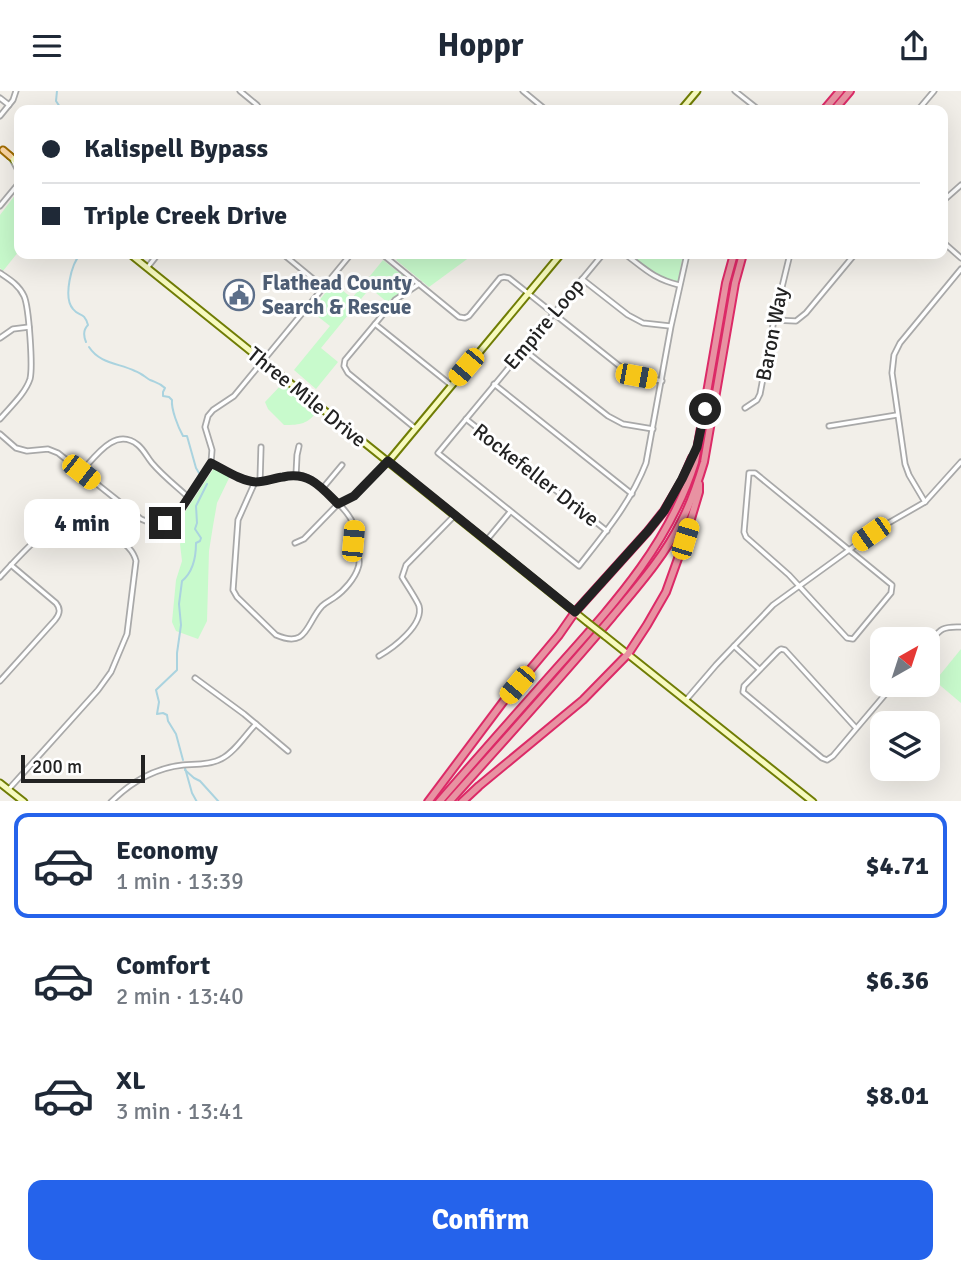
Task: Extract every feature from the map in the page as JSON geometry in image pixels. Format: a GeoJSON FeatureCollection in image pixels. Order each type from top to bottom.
{"type":"FeatureCollection","features":[{"type":"Feature","properties":{"kind":"highway"},"geometry":{"type":"LineString","coordinates":[[828,105],[840,91]]}},
{"type":"Feature","properties":{"kind":"highway"},"geometry":{"type":"LineString","coordinates":[[838,105],[850,91]]}},
{"type":"Feature","properties":{"kind":"highway"},"geometry":{"type":"LineString","coordinates":[[439,801],[579,642],[640,569],[658,543],[691,474],[719,317],[733,259]]}},
{"type":"Feature","properties":{"kind":"highway"},"geometry":{"type":"LineString","coordinates":[[449,801],[584,649],[655,563],[681,522],[704,462],[735,283],[742,259]]}},
{"type":"Feature","properties":{"kind":"highway"},"geometry":{"type":"LineString","coordinates":[[428,801],[575,612],[664,511],[697,447]]}},
{"type":"Feature","properties":{"kind":"highway"},"geometry":{"type":"LineString","coordinates":[[462,801],[583,700],[628,654],[666,592],[699,492],[700,475]]}},
{"type":"Feature","properties":{"kind":"main road"},"geometry":{"type":"LineString","coordinates":[[685,105],[697,91]]}},
{"type":"Feature","properties":{"kind":"main road"},"geometry":{"type":"LineString","coordinates":[[1,148],[14,160]]}},
{"type":"Feature","properties":{"kind":"main road","name":"Three Mile Drive"},"geometry":{"type":"LineString","coordinates":[[136,259],[813,801]]}},
{"type":"Feature","properties":{"kind":"main road"},"geometry":{"type":"LineString","coordinates":[[388,461],[557,259]]}},
{"type":"Feature","properties":{"kind":"main road"},"geometry":{"type":"LineString","coordinates":[[0,783],[24,801]]}},
{"type":"Feature","properties":{"kind":"street"},"geometry":{"type":"LineString","coordinates":[[0,116],[16,91]]}},
{"type":"Feature","properties":{"kind":"street"},"geometry":{"type":"LineString","coordinates":[[240,91],[257,105]]}},
{"type":"Feature","properties":{"kind":"street"},"geometry":{"type":"LineString","coordinates":[[523,91],[540,105]]}},
{"type":"Feature","properties":{"kind":"street"},"geometry":{"type":"LineString","coordinates":[[735,91],[753,105]]}},
{"type":"Feature","properties":{"kind":"street"},"geometry":{"type":"LineString","coordinates":[[922,105],[934,91]]}},
{"type":"Feature","properties":{"kind":"street"},"geometry":{"type":"LineString","coordinates":[[0,98],[9,105]]}},
{"type":"Feature","properties":{"kind":"street"},"geometry":{"type":"LineString","coordinates":[[10,156],[14,163]]}},
{"type":"Feature","properties":{"kind":"street"},"geometry":{"type":"LineString","coordinates":[[0,206],[14,189]]}},
{"type":"Feature","properties":{"kind":"street"},"geometry":{"type":"LineString","coordinates":[[147,268],[154,259]]}},
{"type":"Feature","properties":{"kind":"street"},"geometry":{"type":"LineString","coordinates":[[289,259],[323,287]]}},
{"type":"Feature","properties":{"kind":"street"},"geometry":{"type":"LineString","coordinates":[[0,435],[16,448],[27,451],[48,449],[58,453],[141,519],[165,523],[175,518],[211,463],[212,450],[205,427],[208,417],[213,410],[234,396],[347,259]]}},
{"type":"Feature","properties":{"kind":"street"},"geometry":{"type":"LineString","coordinates":[[388,259],[459,317],[465,318],[500,278],[509,278],[622,368],[636,376],[662,381]]}},
{"type":"Feature","properties":{"kind":"street","name":"Empire Loop"},"geometry":{"type":"LineString","coordinates":[[599,259],[438,453],[579,566],[632,494],[646,463],[686,259]]}},
{"type":"Feature","properties":{"kind":"street"},"geometry":{"type":"LineString","coordinates":[[631,259],[654,277],[680,285]]}},
{"type":"Feature","properties":{"kind":"street","name":"Baron Way"},"geometry":{"type":"LineString","coordinates":[[745,408],[753,404],[760,394],[789,259]]}},
{"type":"Feature","properties":{"kind":"street"},"geometry":{"type":"LineString","coordinates":[[774,320],[796,321],[806,313],[851,259]]}},
{"type":"Feature","properties":{"kind":"street"},"geometry":{"type":"LineString","coordinates":[[925,502],[908,471],[897,415],[892,364],[896,351],[906,336],[961,269]]}},
{"type":"Feature","properties":{"kind":"street"},"geometry":{"type":"LineString","coordinates":[[0,273],[18,286],[24,296],[29,327],[31,375],[26,387],[0,419]]}},
{"type":"Feature","properties":{"kind":"street"},"geometry":{"type":"LineString","coordinates":[[582,279],[628,315],[643,323],[671,326]]}},
{"type":"Feature","properties":{"kind":"street"},"geometry":{"type":"LineString","coordinates":[[415,428],[348,373],[344,366],[345,360],[395,300],[419,284]]}},
{"type":"Feature","properties":{"kind":"street"},"geometry":{"type":"LineString","coordinates":[[375,324],[451,386]]}},
{"type":"Feature","properties":{"kind":"street"},"geometry":{"type":"LineString","coordinates":[[0,338],[13,329],[29,327]]}},
{"type":"Feature","properties":{"kind":"street"},"geometry":{"type":"LineString","coordinates":[[523,348],[608,416],[623,424],[653,429]]}},
{"type":"Feature","properties":{"kind":"street"},"geometry":{"type":"LineString","coordinates":[[495,384],[632,494]]}},
{"type":"Feature","properties":{"kind":"street"},"geometry":{"type":"LineString","coordinates":[[829,426],[897,415]]}},
{"type":"Feature","properties":{"kind":"street","name":"Rockefeller Drive"},"geometry":{"type":"LineString","coordinates":[[466,419],[607,531]]}},
{"type":"Feature","properties":{"kind":"street"},"geometry":{"type":"LineString","coordinates":[[81,472],[104,446],[121,439],[132,441],[141,447],[159,471],[188,497]]}},
{"type":"Feature","properties":{"kind":"street"},"geometry":{"type":"LineString","coordinates":[[296,475],[299,446]]}},
{"type":"Feature","properties":{"kind":"street"},"geometry":{"type":"LineString","coordinates":[[211,463],[257,482],[296,475],[311,479],[351,517],[359,567],[337,596],[319,609],[307,630],[293,639],[276,635],[233,590],[238,520],[257,482],[261,447]]}},
{"type":"Feature","properties":{"kind":"street"},"geometry":{"type":"LineString","coordinates":[[295,543],[304,539],[338,504],[354,496],[388,461]]}},
{"type":"Feature","properties":{"kind":"street"},"geometry":{"type":"LineString","coordinates":[[685,700],[773,605],[888,523],[925,502],[961,462]]}},
{"type":"Feature","properties":{"kind":"street"},"geometry":{"type":"LineString","coordinates":[[322,489],[342,465]]}},
{"type":"Feature","properties":{"kind":"street"},"geometry":{"type":"LineString","coordinates":[[749,473],[755,473],[893,588],[853,639],[847,638],[799,586],[752,544],[744,532],[749,473]]}},
{"type":"Feature","properties":{"kind":"street"},"geometry":{"type":"LineString","coordinates":[[486,541],[510,512]]}},
{"type":"Feature","properties":{"kind":"street"},"geometry":{"type":"LineString","coordinates":[[0,577],[44,531],[81,513],[91,517],[124,543],[136,561],[127,634],[111,672],[98,691],[8,789]]}},
{"type":"Feature","properties":{"kind":"street"},"geometry":{"type":"LineString","coordinates":[[379,656],[398,644],[419,617],[419,605],[402,577],[406,565],[455,515]]}},
{"type":"Feature","properties":{"kind":"street"},"geometry":{"type":"LineString","coordinates":[[0,681],[59,613],[56,603],[12,565]]}},
{"type":"Feature","properties":{"kind":"street"},"geometry":{"type":"LineString","coordinates":[[940,629],[946,626],[961,627]]}},
{"type":"Feature","properties":{"kind":"street"},"geometry":{"type":"LineString","coordinates":[[734,646],[759,669]]}},
{"type":"Feature","properties":{"kind":"street"},"geometry":{"type":"LineString","coordinates":[[856,729],[785,650],[781,649],[744,686],[743,692],[827,760],[833,756],[856,729],[883,697]]}},
{"type":"Feature","properties":{"kind":"street"},"geometry":{"type":"LineString","coordinates":[[195,678],[289,751]]}},
{"type":"Feature","properties":{"kind":"street"},"geometry":{"type":"LineString","coordinates":[[111,801],[155,771],[220,760],[256,724]]}},
{"type":"Feature","properties":{"kind":"green space"},"geometry":{"type":"Polygon","coordinates":[[[14,197],[14,257],[3,271],[0,268],[0,215],[14,197]]]}},
{"type":"Feature","properties":{"kind":"green space"},"geometry":{"type":"Polygon","coordinates":[[[398,259],[467,259],[429,287],[398,259]]]}},
{"type":"Feature","properties":{"kind":"green space"},"geometry":{"type":"Polygon","coordinates":[[[634,259],[682,259],[678,281],[664,279],[634,259]]]}},
{"type":"Feature","properties":{"kind":"green space"},"geometry":{"type":"Polygon","coordinates":[[[383,260],[411,282],[410,285],[387,302],[370,288],[321,348],[338,362],[316,389],[294,370],[330,326],[311,311],[333,283],[352,298],[383,260]]]}},
{"type":"Feature","properties":{"kind":"green space"},"geometry":{"type":"Polygon","coordinates":[[[283,383],[318,411],[310,419],[299,424],[284,425],[268,409],[265,402],[283,383]]]}},
{"type":"Feature","properties":{"kind":"green space"},"geometry":{"type":"Polygon","coordinates":[[[214,468],[230,476],[217,503],[209,551],[207,621],[198,639],[176,631],[172,622],[176,580],[182,561],[180,544],[185,533],[183,515],[214,468]]]}},
{"type":"Feature","properties":{"kind":"green space"},"geometry":{"type":"Polygon","coordinates":[[[961,649],[961,703],[940,685],[940,675],[961,649]]]}},
{"type":"Feature","properties":{"kind":"waterway"},"geometry":{"type":"LineString","coordinates":[[57,91],[56,101],[59,105]]}},
{"type":"Feature","properties":{"kind":"waterway"},"geometry":{"type":"LineString","coordinates":[[77,259],[68,289],[70,304],[88,325],[84,333],[86,342]]}},
{"type":"Feature","properties":{"kind":"waterway"},"geometry":{"type":"LineString","coordinates":[[89,347],[104,360],[137,372],[165,388],[163,396],[172,400],[177,423],[183,436],[187,436],[199,473]]}},
{"type":"Feature","properties":{"kind":"waterway"},"geometry":{"type":"LineString","coordinates":[[183,760],[176,734],[167,715],[157,714],[159,702],[156,690],[177,670],[182,581],[191,569],[196,543],[201,538],[195,529],[196,506],[207,484]]}},
{"type":"Feature","properties":{"kind":"waterway"},"geometry":{"type":"LineString","coordinates":[[185,768],[196,801]]}},
{"type":"Feature","properties":{"kind":"waterway"},"geometry":{"type":"LineString","coordinates":[[185,770],[200,781],[218,801]]}},
{"type":"Feature","properties":{"kind":"place","name":"Flathead County Search & Rescue"},"geometry":{"type":"Point","coordinates":[239,295]}},
{"type":"Feature","properties":{"kind":"route"},"geometry":{"type":"LineString","coordinates":[[165,523],[175,518],[211,463],[255,482],[303,476],[311,479],[338,504],[354,496],[388,461],[575,612],[664,511],[697,447],[705,409]]}}]}
